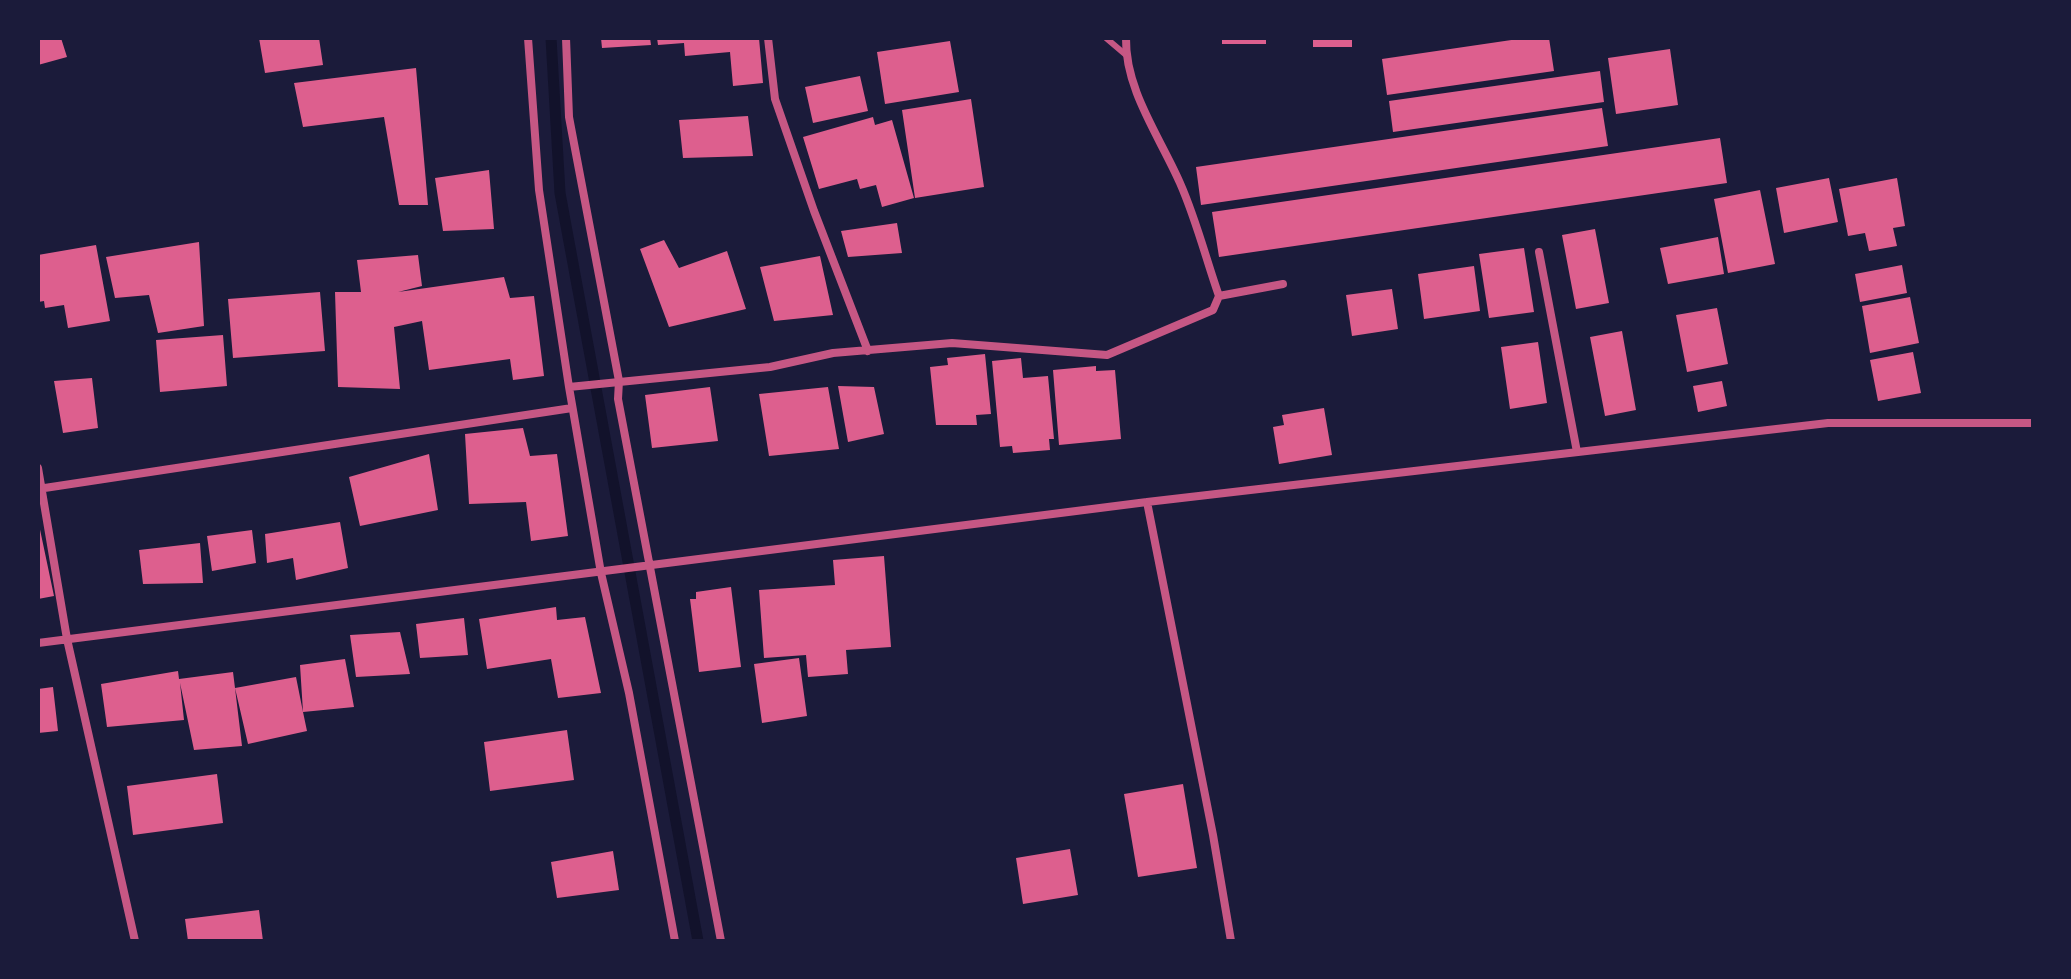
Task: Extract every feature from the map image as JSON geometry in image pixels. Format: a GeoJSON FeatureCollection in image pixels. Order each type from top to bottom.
{"type":"FeatureCollection","features":[{"type":"Feature","properties":{"kind":"street"},"geometry":{"type":"LineString","coordinates":[[528,38],[539,190],[572,408],[601,573],[629,693],[675,941]]}},
{"type":"Feature","properties":{"kind":"street"},"geometry":{"type":"LineString","coordinates":[[566,38],[569,117],[619,381],[618,399],[721,941]]}},
{"type":"Feature","properties":{"kind":"street"},"geometry":{"type":"LineString","coordinates":[[768,38],[775,99],[868,351]]}},
{"type":"Feature","properties":{"kind":"street"},"geometry":{"type":"LineString","coordinates":[[569,387],[770,367],[833,353],[952,343],[1107,355],[1213,310],[1219,296],[1180,184],[1149,124],[1126,55],[1126,38]]}},
{"type":"Feature","properties":{"kind":"street"},"geometry":{"type":"LineString","coordinates":[[1539,252],[1577,452]]}},
{"type":"Feature","properties":{"kind":"street"},"geometry":{"type":"LineString","coordinates":[[1219,296],[1283,284]]}},
{"type":"Feature","properties":{"kind":"street"},"geometry":{"type":"LineString","coordinates":[[40,489],[572,408]]}},
{"type":"Feature","properties":{"kind":"street"},"geometry":{"type":"LineString","coordinates":[[38,643],[1147,502],[1828,423],[2033,423]]}},
{"type":"Feature","properties":{"kind":"street"},"geometry":{"type":"LineString","coordinates":[[38,468],[67,639],[135,941]]}},
{"type":"Feature","properties":{"kind":"street"},"geometry":{"type":"LineString","coordinates":[[1147,502],[1231,941]]}},
{"type":"Feature","properties":{"kind":"lane"},"geometry":{"type":"LineString","coordinates":[[1106,38],[1126,55]]}},
{"type":"Feature","properties":{"kind":"building"},"geometry":{"type":"Polygon","coordinates":[[[38,38],[61,38],[67,57],[38,65],[38,38]]]}},
{"type":"Feature","properties":{"kind":"building"},"geometry":{"type":"Polygon","coordinates":[[[259,38],[319,38],[323,65],[265,73],[259,38]]]}},
{"type":"Feature","properties":{"kind":"building"},"geometry":{"type":"Polygon","coordinates":[[[601,38],[650,38],[651,45],[602,48],[601,38]]]}},
{"type":"Feature","properties":{"kind":"building"},"geometry":{"type":"Polygon","coordinates":[[[657,38],[759,38],[763,83],[733,86],[730,52],[685,56],[684,43],[658,45],[657,38]]]}},
{"type":"Feature","properties":{"kind":"building"},"geometry":{"type":"Polygon","coordinates":[[[1222,38],[1266,38],[1266,44],[1222,44],[1222,38]]]}},
{"type":"Feature","properties":{"kind":"building"},"geometry":{"type":"Polygon","coordinates":[[[1313,38],[1352,38],[1352,47],[1313,47],[1313,38]]]}},
{"type":"Feature","properties":{"kind":"building"},"geometry":{"type":"Polygon","coordinates":[[[1525,38],[1549,38],[1554,71],[1387,95],[1382,59],[1525,38]]]}},
{"type":"Feature","properties":{"kind":"building"},"geometry":{"type":"Polygon","coordinates":[[[950,41],[959,92],[885,104],[877,52],[950,41]]]}},
{"type":"Feature","properties":{"kind":"building"},"geometry":{"type":"Polygon","coordinates":[[[1670,49],[1678,105],[1616,114],[1608,58],[1670,49]]]}},
{"type":"Feature","properties":{"kind":"building"},"geometry":{"type":"Polygon","coordinates":[[[416,68],[428,205],[399,205],[384,117],[303,127],[294,83],[416,68]]]}},
{"type":"Feature","properties":{"kind":"building"},"geometry":{"type":"Polygon","coordinates":[[[1600,71],[1604,102],[1393,132],[1389,101],[1600,71]]]}},
{"type":"Feature","properties":{"kind":"building"},"geometry":{"type":"Polygon","coordinates":[[[860,76],[868,111],[813,123],[805,87],[860,76]]]}},
{"type":"Feature","properties":{"kind":"building"},"geometry":{"type":"Polygon","coordinates":[[[971,99],[984,187],[915,198],[902,110],[971,99]]]}},
{"type":"Feature","properties":{"kind":"building"},"geometry":{"type":"Polygon","coordinates":[[[1602,108],[1608,146],[1201,205],[1196,167],[1602,108]]]}},
{"type":"Feature","properties":{"kind":"building"},"geometry":{"type":"Polygon","coordinates":[[[748,116],[753,156],[683,158],[679,120],[748,116]]]}},
{"type":"Feature","properties":{"kind":"building"},"geometry":{"type":"Polygon","coordinates":[[[873,117],[875,125],[892,120],[914,198],[882,207],[876,185],[860,189],[857,179],[819,189],[803,137],[873,117]]]}},
{"type":"Feature","properties":{"kind":"building"},"geometry":{"type":"Polygon","coordinates":[[[1720,138],[1727,183],[1219,257],[1212,212],[1720,138]]]}},
{"type":"Feature","properties":{"kind":"building"},"geometry":{"type":"Polygon","coordinates":[[[489,170],[494,229],[443,231],[435,178],[489,170]]]}},
{"type":"Feature","properties":{"kind":"building"},"geometry":{"type":"Polygon","coordinates":[[[1829,178],[1838,222],[1784,233],[1776,188],[1829,178]]]}},
{"type":"Feature","properties":{"kind":"building"},"geometry":{"type":"Polygon","coordinates":[[[1897,178],[1905,226],[1893,228],[1897,246],[1869,251],[1865,233],[1848,236],[1839,189],[1897,178]]]}},
{"type":"Feature","properties":{"kind":"building"},"geometry":{"type":"Polygon","coordinates":[[[1760,190],[1775,264],[1728,273],[1714,199],[1760,190]]]}},
{"type":"Feature","properties":{"kind":"building"},"geometry":{"type":"Polygon","coordinates":[[[897,223],[902,253],[848,257],[841,231],[897,223]]]}},
{"type":"Feature","properties":{"kind":"building"},"geometry":{"type":"Polygon","coordinates":[[[1595,229],[1609,303],[1576,309],[1562,235],[1595,229]]]}},
{"type":"Feature","properties":{"kind":"building"},"geometry":{"type":"Polygon","coordinates":[[[1718,237],[1724,274],[1668,284],[1660,248],[1718,237]]]}},
{"type":"Feature","properties":{"kind":"building"},"geometry":{"type":"Polygon","coordinates":[[[664,240],[679,268],[727,251],[746,309],[669,327],[640,249],[664,240]]]}},
{"type":"Feature","properties":{"kind":"building"},"geometry":{"type":"Polygon","coordinates":[[[199,242],[204,326],[158,333],[149,295],[115,298],[106,257],[199,242]]]}},
{"type":"Feature","properties":{"kind":"building"},"geometry":{"type":"Polygon","coordinates":[[[96,245],[110,321],[68,328],[64,305],[45,308],[44,301],[38,302],[38,255],[96,245]]]}},
{"type":"Feature","properties":{"kind":"building"},"geometry":{"type":"Polygon","coordinates":[[[1524,248],[1534,312],[1489,318],[1479,254],[1524,248]]]}},
{"type":"Feature","properties":{"kind":"building"},"geometry":{"type":"Polygon","coordinates":[[[418,255],[422,286],[398,292],[504,277],[510,298],[534,296],[544,376],[513,380],[510,359],[429,370],[422,321],[394,327],[400,389],[338,387],[335,292],[361,292],[357,260],[418,255]]]}},
{"type":"Feature","properties":{"kind":"building"},"geometry":{"type":"Polygon","coordinates":[[[820,256],[833,315],[774,321],[760,267],[820,256]]]}},
{"type":"Feature","properties":{"kind":"building"},"geometry":{"type":"Polygon","coordinates":[[[1902,265],[1907,293],[1860,302],[1855,274],[1902,265]]]}},
{"type":"Feature","properties":{"kind":"building"},"geometry":{"type":"Polygon","coordinates":[[[1474,266],[1480,311],[1424,319],[1418,274],[1474,266]]]}},
{"type":"Feature","properties":{"kind":"building"},"geometry":{"type":"Polygon","coordinates":[[[1392,289],[1398,329],[1352,336],[1346,295],[1392,289]]]}},
{"type":"Feature","properties":{"kind":"building"},"geometry":{"type":"Polygon","coordinates":[[[320,292],[325,351],[233,358],[228,299],[320,292]]]}},
{"type":"Feature","properties":{"kind":"building"},"geometry":{"type":"Polygon","coordinates":[[[1910,297],[1919,343],[1870,353],[1862,306],[1910,297]]]}},
{"type":"Feature","properties":{"kind":"building"},"geometry":{"type":"Polygon","coordinates":[[[1717,308],[1728,364],[1687,372],[1676,315],[1717,308]]]}},
{"type":"Feature","properties":{"kind":"building"},"geometry":{"type":"Polygon","coordinates":[[[1622,331],[1636,410],[1605,416],[1590,337],[1622,331]]]}},
{"type":"Feature","properties":{"kind":"building"},"geometry":{"type":"Polygon","coordinates":[[[223,335],[227,386],[160,392],[156,340],[223,335]]]}},
{"type":"Feature","properties":{"kind":"building"},"geometry":{"type":"Polygon","coordinates":[[[1538,342],[1547,403],[1510,409],[1501,347],[1538,342]]]}},
{"type":"Feature","properties":{"kind":"building"},"geometry":{"type":"Polygon","coordinates":[[[1913,352],[1921,393],[1878,401],[1870,360],[1913,352]]]}},
{"type":"Feature","properties":{"kind":"building"},"geometry":{"type":"Polygon","coordinates":[[[985,354],[991,414],[976,415],[977,425],[936,425],[930,367],[948,365],[947,358],[985,354]]]}},
{"type":"Feature","properties":{"kind":"building"},"geometry":{"type":"Polygon","coordinates":[[[1021,358],[1023,378],[1048,376],[1054,439],[1049,439],[1050,450],[1013,453],[1012,446],[1000,447],[992,361],[1021,358]]]}},
{"type":"Feature","properties":{"kind":"building"},"geometry":{"type":"Polygon","coordinates":[[[1096,366],[1096,371],[1115,370],[1121,439],[1059,445],[1053,370],[1096,366]]]}},
{"type":"Feature","properties":{"kind":"building"},"geometry":{"type":"Polygon","coordinates":[[[92,378],[98,428],[63,433],[54,381],[92,378]]]}},
{"type":"Feature","properties":{"kind":"building"},"geometry":{"type":"Polygon","coordinates":[[[1722,381],[1727,406],[1698,412],[1693,386],[1722,381]]]}},
{"type":"Feature","properties":{"kind":"building"},"geometry":{"type":"Polygon","coordinates":[[[838,386],[874,387],[884,434],[848,442],[838,386]]]}},
{"type":"Feature","properties":{"kind":"building"},"geometry":{"type":"Polygon","coordinates":[[[710,387],[718,441],[652,448],[645,395],[710,387]]]}},
{"type":"Feature","properties":{"kind":"building"},"geometry":{"type":"Polygon","coordinates":[[[828,387],[839,449],[769,456],[759,394],[828,387]]]}},
{"type":"Feature","properties":{"kind":"building"},"geometry":{"type":"Polygon","coordinates":[[[1324,408],[1332,455],[1279,464],[1273,427],[1284,425],[1282,415],[1324,408]]]}},
{"type":"Feature","properties":{"kind":"building"},"geometry":{"type":"Polygon","coordinates":[[[523,428],[530,456],[557,454],[568,536],[531,541],[526,502],[469,504],[465,434],[523,428]]]}},
{"type":"Feature","properties":{"kind":"building"},"geometry":{"type":"Polygon","coordinates":[[[429,454],[438,510],[360,526],[349,477],[429,454]]]}},
{"type":"Feature","properties":{"kind":"building"},"geometry":{"type":"Polygon","coordinates":[[[38,520],[54,596],[38,599],[38,520]]]}},
{"type":"Feature","properties":{"kind":"building"},"geometry":{"type":"Polygon","coordinates":[[[340,522],[348,568],[296,580],[293,558],[267,563],[265,534],[340,522]]]}},
{"type":"Feature","properties":{"kind":"building"},"geometry":{"type":"Polygon","coordinates":[[[252,530],[256,563],[212,571],[207,536],[252,530]]]}},
{"type":"Feature","properties":{"kind":"building"},"geometry":{"type":"Polygon","coordinates":[[[200,543],[203,583],[143,584],[139,550],[200,543]]]}},
{"type":"Feature","properties":{"kind":"building"},"geometry":{"type":"Polygon","coordinates":[[[884,556],[891,647],[846,650],[848,674],[808,677],[806,655],[764,658],[759,590],[835,585],[833,560],[884,556]]]}},
{"type":"Feature","properties":{"kind":"building"},"geometry":{"type":"Polygon","coordinates":[[[731,587],[741,667],[699,672],[690,599],[696,599],[696,592],[731,587]]]}},
{"type":"Feature","properties":{"kind":"building"},"geometry":{"type":"Polygon","coordinates":[[[556,607],[557,620],[585,617],[601,693],[558,698],[551,659],[487,669],[479,619],[556,607]]]}},
{"type":"Feature","properties":{"kind":"building"},"geometry":{"type":"Polygon","coordinates":[[[464,618],[468,655],[420,658],[416,624],[464,618]]]}},
{"type":"Feature","properties":{"kind":"building"},"geometry":{"type":"Polygon","coordinates":[[[400,632],[410,674],[356,677],[350,635],[400,632]]]}},
{"type":"Feature","properties":{"kind":"building"},"geometry":{"type":"Polygon","coordinates":[[[799,658],[807,716],[762,723],[754,664],[799,658]]]}},
{"type":"Feature","properties":{"kind":"building"},"geometry":{"type":"Polygon","coordinates":[[[345,659],[354,707],[303,712],[300,665],[345,659]]]}},
{"type":"Feature","properties":{"kind":"building"},"geometry":{"type":"Polygon","coordinates":[[[178,671],[179,679],[233,672],[242,746],[194,750],[180,683],[184,720],[107,727],[101,684],[178,671]]]}},
{"type":"Feature","properties":{"kind":"building"},"geometry":{"type":"Polygon","coordinates":[[[296,677],[307,731],[248,744],[235,688],[296,677]]]}},
{"type":"Feature","properties":{"kind":"building"},"geometry":{"type":"Polygon","coordinates":[[[53,687],[58,731],[38,733],[38,689],[53,687]]]}},
{"type":"Feature","properties":{"kind":"building"},"geometry":{"type":"Polygon","coordinates":[[[567,730],[574,780],[490,791],[484,742],[567,730]]]}},
{"type":"Feature","properties":{"kind":"building"},"geometry":{"type":"Polygon","coordinates":[[[217,774],[223,823],[133,835],[127,786],[217,774]]]}},
{"type":"Feature","properties":{"kind":"building"},"geometry":{"type":"Polygon","coordinates":[[[1183,784],[1197,868],[1138,877],[1124,794],[1183,784]]]}},
{"type":"Feature","properties":{"kind":"building"},"geometry":{"type":"Polygon","coordinates":[[[1070,849],[1078,895],[1023,904],[1016,858],[1070,849]]]}},
{"type":"Feature","properties":{"kind":"building"},"geometry":{"type":"Polygon","coordinates":[[[613,851],[619,890],[557,898],[551,862],[613,851]]]}},
{"type":"Feature","properties":{"kind":"building"},"geometry":{"type":"Polygon","coordinates":[[[259,910],[263,941],[188,941],[185,919],[259,910]]]}},
{"type":"Feature","properties":{"kind":"waterway"},"geometry":{"type":"LineString","coordinates":[[551,38],[560,193],[698,941]]}}]}
